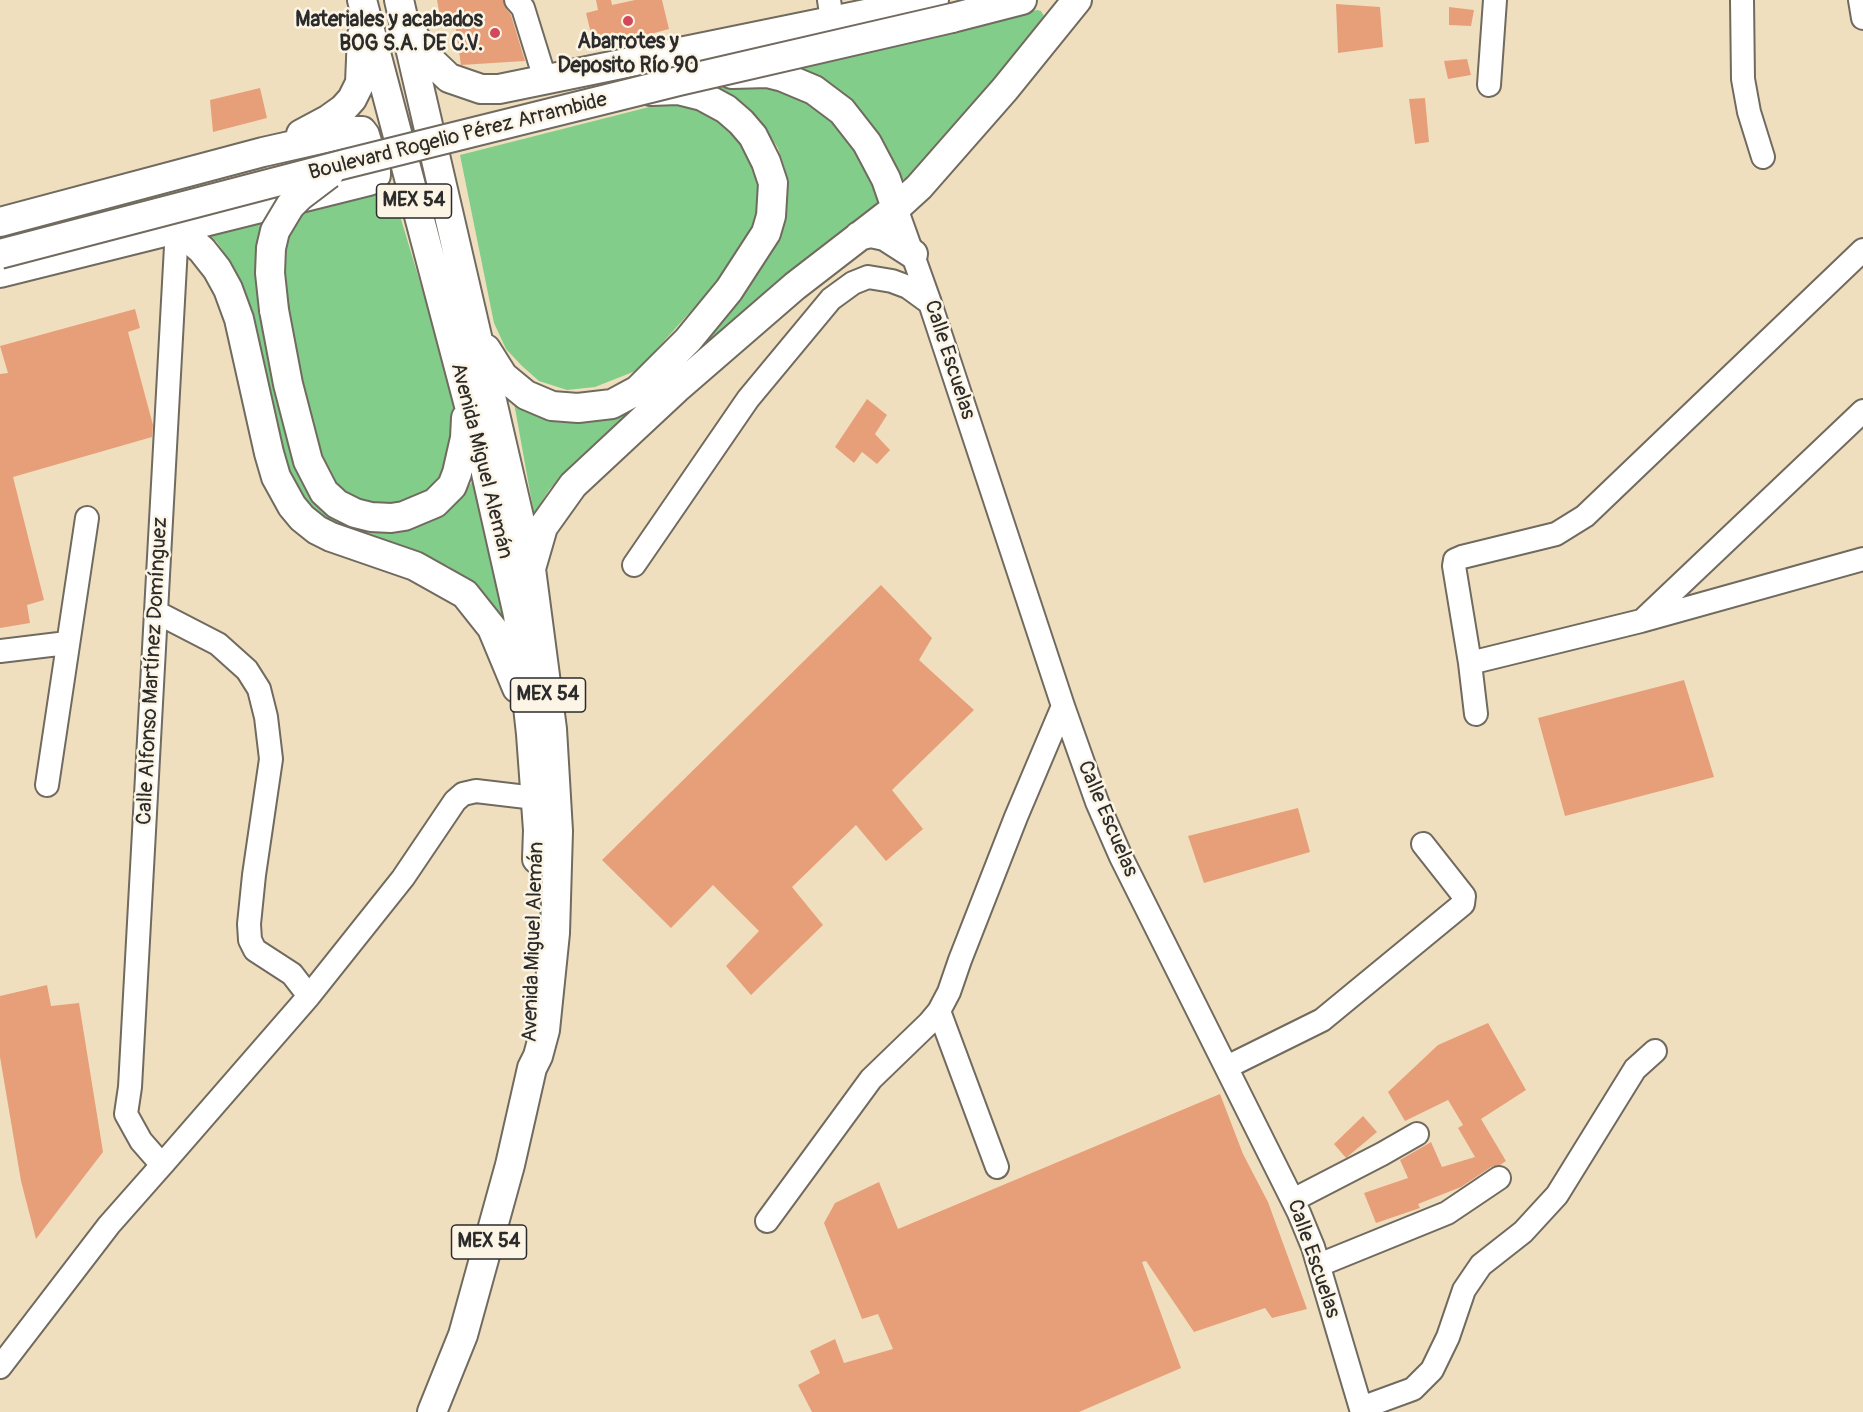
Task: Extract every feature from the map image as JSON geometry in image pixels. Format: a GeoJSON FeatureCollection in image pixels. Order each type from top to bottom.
{"type":"FeatureCollection","features":[{"type":"Feature","properties":{"kind":"main road","name":"Avenida Miguel Alemán"},"geometry":{"type":"LineString","coordinates":[[362,0],[481,451],[518,615],[529,714],[546,932]]}},
{"type":"Feature","properties":{"kind":"main road"},"geometry":{"type":"LineString","coordinates":[[263,152],[329,119],[352,99],[360,83],[362,65],[362,0]]}},
{"type":"Feature","properties":{"kind":"main road","name":"Boulevard Rogelio Pérez Arrambide"},"geometry":{"type":"LineString","coordinates":[[0,240],[472,120],[729,58],[989,0]]}},
{"type":"Feature","properties":{"kind":"main road","name":"Boulevard Rogelio Pérez Arrambide"},"geometry":{"type":"LineString","coordinates":[[0,254],[345,164],[713,73],[945,9],[1022,0]]}},
{"type":"Feature","properties":{"kind":"main road"},"geometry":{"type":"LineString","coordinates":[[531,569],[543,527],[573,485],[684,381],[795,286],[920,187],[1005,90],[1077,0]]}},
{"type":"Feature","properties":{"kind":"main road","name":"Avenida Miguel Alemán"},"geometry":{"type":"LineString","coordinates":[[401,8],[531,569],[552,729],[558,831],[546,932],[529,1028],[532,1068],[510,1165],[463,1335],[432,1412]]}},
{"type":"Feature","properties":{"kind":"main road"},"geometry":{"type":"LineString","coordinates":[[401,8],[427,57],[448,78],[481,89],[545,79],[831,10],[945,9]]}},
{"type":"Feature","properties":{"kind":"main road"},"geometry":{"type":"LineString","coordinates":[[713,73],[766,73],[800,82],[814,90],[842,111],[867,143],[886,179],[896,208]]}},
{"type":"Feature","properties":{"kind":"main road"},"geometry":{"type":"LineString","coordinates":[[474,326],[504,376],[526,395],[552,406],[578,408],[612,404],[638,390],[688,340],[729,290],[766,233],[771,216],[773,183],[766,162],[753,136],[741,122],[726,109],[702,96],[670,89],[631,93]]}},
{"type":"Feature","properties":{"kind":"main road"},"geometry":{"type":"LineString","coordinates":[[0,222],[351,131],[362,131],[365,135],[376,175],[369,181],[0,273]]}},
{"type":"Feature","properties":{"kind":"main road"},"geometry":{"type":"LineString","coordinates":[[345,164],[321,178],[300,196],[282,217],[275,231],[271,248],[270,273],[274,310],[288,384],[308,461],[324,492],[338,504],[355,513],[371,517],[404,516],[435,503],[452,486],[458,474],[465,438],[467,401]]}},
{"type":"Feature","properties":{"kind":"main road"},"geometry":{"type":"LineString","coordinates":[[177,228],[202,250],[217,269],[228,289],[239,319],[276,477],[292,506],[317,530],[415,566],[465,594],[492,628],[529,714]]}},
{"type":"Feature","properties":{"kind":"main road"},"geometry":{"type":"LineString","coordinates":[[858,236],[871,233],[885,236],[913,254]]}},
{"type":"Feature","properties":{"kind":"street"},"geometry":{"type":"LineString","coordinates":[[516,0],[523,8],[545,79]]}},
{"type":"Feature","properties":{"kind":"street"},"geometry":{"type":"LineString","coordinates":[[1490,86],[1495,0]]}},
{"type":"Feature","properties":{"kind":"street"},"geometry":{"type":"LineString","coordinates":[[1743,0],[1743,80],[1749,111],[1763,157]]}},
{"type":"Feature","properties":{"kind":"street"},"geometry":{"type":"LineString","coordinates":[[1860,0],[1863,18]]}},
{"type":"Feature","properties":{"kind":"street","name":"Calle Escuelas"},"geometry":{"type":"LineString","coordinates":[[896,208],[1097,802],[1121,857],[1293,1200],[1319,1265],[1361,1410]]}},
{"type":"Feature","properties":{"kind":"street","name":"Calle Alfonso Martínez Domínguez"},"geometry":{"type":"LineString","coordinates":[[162,1165],[141,1141],[126,1114],[177,228]]}},
{"type":"Feature","properties":{"kind":"street"},"geometry":{"type":"LineString","coordinates":[[1476,714],[1454,566],[1455,560],[1556,534],[1585,516],[1863,250]]}},
{"type":"Feature","properties":{"kind":"street"},"geometry":{"type":"LineString","coordinates":[[634,565],[748,399],[831,299],[853,283],[868,277],[892,281],[908,287],[930,303]]}},
{"type":"Feature","properties":{"kind":"street"},"geometry":{"type":"LineString","coordinates":[[1641,621],[1863,411]]}},
{"type":"Feature","properties":{"kind":"street"},"geometry":{"type":"LineString","coordinates":[[47,785],[87,518]]}},
{"type":"Feature","properties":{"kind":"street"},"geometry":{"type":"LineString","coordinates":[[1470,663],[1641,621],[1863,559]]}},
{"type":"Feature","properties":{"kind":"street"},"geometry":{"type":"LineString","coordinates":[[156,612],[218,644],[248,670],[259,689],[266,717],[270,759],[254,875],[249,924],[250,940],[255,950],[292,975],[309,996]]}},
{"type":"Feature","properties":{"kind":"street"},"geometry":{"type":"LineString","coordinates":[[0,651],[67,643]]}},
{"type":"Feature","properties":{"kind":"street"},"geometry":{"type":"LineString","coordinates":[[766,1221],[871,1079],[939,1011],[949,992],[1016,816],[1063,706]]}},
{"type":"Feature","properties":{"kind":"street"},"geometry":{"type":"LineString","coordinates":[[0,1366],[110,1226],[309,996],[403,878],[455,801],[463,794],[476,791],[535,798]]}},
{"type":"Feature","properties":{"kind":"street"},"geometry":{"type":"LineString","coordinates":[[1227,1067],[1322,1020],[1463,904],[1464,896],[1423,844]]}},
{"type":"Feature","properties":{"kind":"street"},"geometry":{"type":"LineString","coordinates":[[939,1011],[997,1167]]}},
{"type":"Feature","properties":{"kind":"street"},"geometry":{"type":"LineString","coordinates":[[1361,1410],[1413,1389],[1432,1370],[1448,1337],[1464,1290],[1481,1265],[1523,1232],[1557,1195],[1635,1069],[1655,1051]]}},
{"type":"Feature","properties":{"kind":"street"},"geometry":{"type":"LineString","coordinates":[[1293,1200],[1417,1134]]}},
{"type":"Feature","properties":{"kind":"street"},"geometry":{"type":"LineString","coordinates":[[1319,1265],[1447,1213],[1499,1178]]}},
{"type":"Feature","properties":{"kind":"green space"},"geometry":{"type":"Polygon","coordinates":[[[1037,10],[1041,11],[1044,16],[994,81],[911,177],[904,179],[899,178],[880,139],[865,117],[847,99],[780,66],[1037,10]]]}},
{"type":"Feature","properties":{"kind":"green space"},"geometry":{"type":"Polygon","coordinates":[[[707,79],[802,91],[844,120],[881,198],[874,209],[701,349],[582,456],[549,490],[534,514],[513,397],[602,411],[727,308],[761,268],[778,241],[788,196],[785,169],[778,148],[766,130],[722,95],[707,79]]]}},
{"type":"Feature","properties":{"kind":"green space"},"geometry":{"type":"Polygon","coordinates":[[[657,105],[689,105],[735,128],[757,164],[764,209],[743,253],[638,370],[595,387],[567,390],[539,381],[506,349],[494,323],[460,155],[657,105]]]}},
{"type":"Feature","properties":{"kind":"green space"},"geometry":{"type":"Polygon","coordinates":[[[392,189],[455,399],[457,430],[448,475],[431,491],[409,503],[366,504],[338,488],[317,447],[282,288],[285,238],[307,209],[392,189]]]}},
{"type":"Feature","properties":{"kind":"green space"},"geometry":{"type":"Polygon","coordinates":[[[270,213],[323,505],[451,507],[473,481],[504,622],[480,590],[448,566],[330,522],[306,502],[289,478],[243,291],[231,263],[217,242],[201,228],[270,213]]]}},
{"type":"Feature","properties":{"kind":"building","name":"Materiales y acabados BOG S.A. DE C.V."},"geometry":{"type":"Polygon","coordinates":[[[437,0],[503,0],[511,15],[525,61],[461,65],[455,24],[442,27],[437,0]]]}},
{"type":"Feature","properties":{"kind":"building","name":"Abarrotes y Deposito Río 90"},"geometry":{"type":"Polygon","coordinates":[[[596,0],[611,0],[612,5],[635,0],[662,0],[669,29],[621,42],[619,36],[593,42],[586,13],[598,10],[596,0]]]}},
{"type":"Feature","properties":{"kind":"building"},"geometry":{"type":"Polygon","coordinates":[[[1336,4],[1380,7],[1383,47],[1338,53],[1336,4]]]}},
{"type":"Feature","properties":{"kind":"building"},"geometry":{"type":"Polygon","coordinates":[[[1449,7],[1474,10],[1471,26],[1449,25],[1449,7]]]}},
{"type":"Feature","properties":{"kind":"building"},"geometry":{"type":"Polygon","coordinates":[[[1467,59],[1471,75],[1448,79],[1444,61],[1467,59]]]}},
{"type":"Feature","properties":{"kind":"building"},"geometry":{"type":"Polygon","coordinates":[[[260,88],[267,118],[213,132],[210,100],[260,88]]]}},
{"type":"Feature","properties":{"kind":"building"},"geometry":{"type":"Polygon","coordinates":[[[1425,98],[1429,142],[1415,144],[1409,99],[1425,98]]]}},
{"type":"Feature","properties":{"kind":"building"},"geometry":{"type":"Polygon","coordinates":[[[135,309],[140,328],[128,332],[153,425],[152,437],[13,477],[44,600],[27,605],[30,623],[0,628],[0,374],[8,373],[0,346],[135,309]]]}},
{"type":"Feature","properties":{"kind":"building"},"geometry":{"type":"Polygon","coordinates":[[[867,399],[887,415],[875,434],[890,450],[877,464],[862,452],[854,463],[835,447],[867,399]]]}},
{"type":"Feature","properties":{"kind":"building"},"geometry":{"type":"Polygon","coordinates":[[[881,585],[932,638],[919,660],[974,710],[892,790],[923,829],[886,861],[856,825],[792,887],[823,925],[751,995],[726,966],[759,931],[713,885],[671,928],[602,860],[881,585]]]}},
{"type":"Feature","properties":{"kind":"building"},"geometry":{"type":"Polygon","coordinates":[[[1684,680],[1714,777],[1565,816],[1538,718],[1684,680]]]}},
{"type":"Feature","properties":{"kind":"building"},"geometry":{"type":"Polygon","coordinates":[[[1298,808],[1310,852],[1204,883],[1188,836],[1298,808]]]}},
{"type":"Feature","properties":{"kind":"building"},"geometry":{"type":"Polygon","coordinates":[[[47,985],[51,1006],[79,1003],[103,1152],[36,1239],[21,1181],[0,1057],[0,996],[47,985]]]}},
{"type":"Feature","properties":{"kind":"building"},"geometry":{"type":"Polygon","coordinates":[[[1488,1023],[1526,1090],[1481,1119],[1506,1161],[1491,1167],[1461,1187],[1418,1204],[1420,1208],[1376,1223],[1364,1193],[1408,1178],[1400,1160],[1431,1142],[1442,1167],[1475,1157],[1458,1128],[1463,1125],[1448,1100],[1405,1121],[1388,1092],[1438,1045],[1488,1023]]]}},
{"type":"Feature","properties":{"kind":"building"},"geometry":{"type":"Polygon","coordinates":[[[1220,1094],[1243,1154],[1268,1202],[1307,1309],[1272,1318],[1265,1308],[1194,1332],[1146,1261],[1142,1262],[1181,1368],[1079,1412],[812,1412],[798,1385],[820,1373],[810,1351],[835,1339],[844,1363],[893,1349],[878,1314],[862,1319],[824,1223],[835,1203],[879,1182],[898,1229],[1220,1094]]]}},
{"type":"Feature","properties":{"kind":"building"},"geometry":{"type":"Polygon","coordinates":[[[1363,1116],[1377,1132],[1346,1158],[1334,1144],[1363,1116]]]}},
{"type":"Feature","properties":{"kind":"place","name":"Abarrotes y Deposito Río 90"},"geometry":{"type":"Point","coordinates":[628,21]}},
{"type":"Feature","properties":{"kind":"place","name":"Materiales y acabados BOG S.A. DE C.V."},"geometry":{"type":"Point","coordinates":[495,33]}}]}
